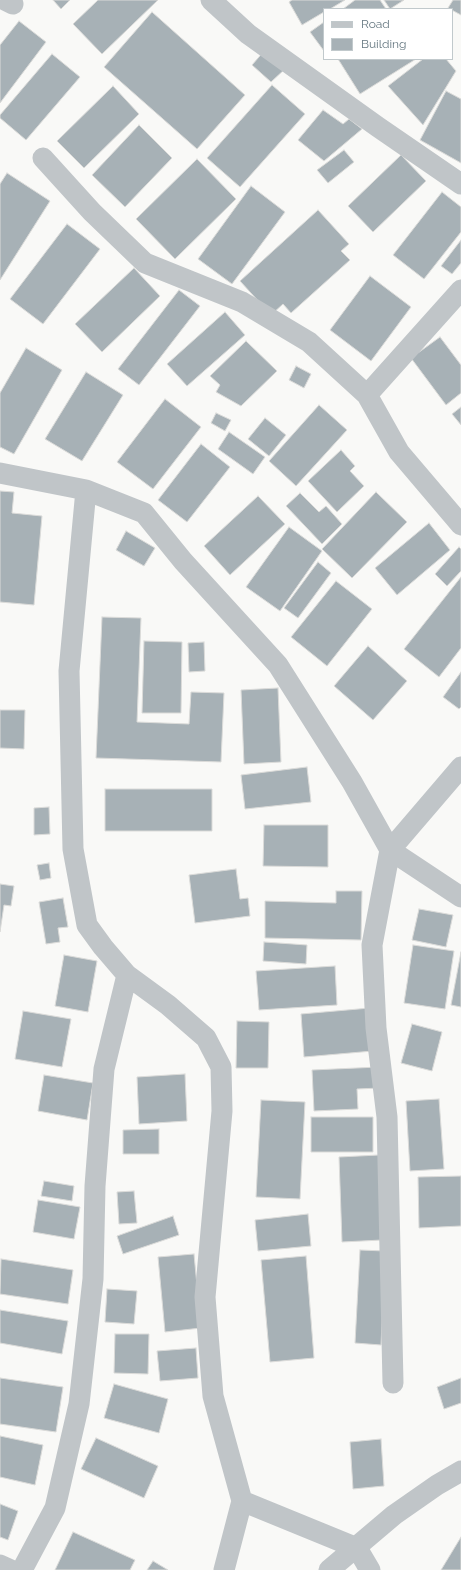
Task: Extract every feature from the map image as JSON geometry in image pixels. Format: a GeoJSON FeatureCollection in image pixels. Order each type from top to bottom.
{"type":"FeatureCollection","features":[{"type":"Feature","properties":{"kind":"street"},"geometry":{"type":"LineString","coordinates":[[212,0],[248,34],[461,184]]}},
{"type":"Feature","properties":{"kind":"street"},"geometry":{"type":"LineString","coordinates":[[43,158],[92,212],[145,264],[242,302],[308,342],[368,395],[399,452],[459,521]]}},
{"type":"Feature","properties":{"kind":"street"},"geometry":{"type":"LineString","coordinates":[[368,395],[461,290]]}},
{"type":"Feature","properties":{"kind":"street"},"geometry":{"type":"LineString","coordinates":[[0,473],[86,490],[144,513],[184,561],[278,666],[352,782],[390,850],[461,897]]}},
{"type":"Feature","properties":{"kind":"street"},"geometry":{"type":"LineString","coordinates":[[86,490],[69,671],[73,849],[87,925],[103,947],[128,975],[168,1005],[206,1038],[221,1067],[222,1111],[205,1297],[213,1396],[242,1501],[224,1570]]}},
{"type":"Feature","properties":{"kind":"street"},"geometry":{"type":"LineString","coordinates":[[393,1383],[387,1117],[376,1028],[372,945],[390,850],[461,767]]}},
{"type":"Feature","properties":{"kind":"street"},"geometry":{"type":"LineString","coordinates":[[22,1570],[55,1508],[79,1404],[93,1279],[94,1186],[104,1070],[128,975]]}},
{"type":"Feature","properties":{"kind":"street"},"geometry":{"type":"LineString","coordinates":[[329,1570],[357,1548],[394,1515],[437,1485],[461,1471]]}},
{"type":"Feature","properties":{"kind":"street"},"geometry":{"type":"LineString","coordinates":[[242,1501],[357,1548],[370,1570]]}},
{"type":"Feature","properties":{"kind":"street"},"geometry":{"type":"LineString","coordinates":[[0,1565],[11,1570]]}},
{"type":"Feature","properties":{"kind":"building"},"geometry":{"type":"Polygon","coordinates":[[[53,0],[70,0],[61,9],[53,0]]]}},
{"type":"Feature","properties":{"kind":"building"},"geometry":{"type":"Polygon","coordinates":[[[98,0],[158,0],[102,54],[73,24],[98,0]]]}},
{"type":"Feature","properties":{"kind":"building"},"geometry":{"type":"Polygon","coordinates":[[[292,0],[345,0],[332,8],[323,8],[323,13],[302,25],[289,2],[292,0]]]}},
{"type":"Feature","properties":{"kind":"building"},"geometry":{"type":"Polygon","coordinates":[[[355,0],[380,0],[385,8],[344,8],[355,0]]]}},
{"type":"Feature","properties":{"kind":"building"},"geometry":{"type":"Polygon","coordinates":[[[384,0],[404,0],[392,8],[389,8],[384,0]]]}},
{"type":"Feature","properties":{"kind":"building"},"geometry":{"type":"Polygon","coordinates":[[[453,0],[461,0],[461,15],[453,11],[453,8],[448,8],[453,0]]]}},
{"type":"Feature","properties":{"kind":"building"},"geometry":{"type":"Polygon","coordinates":[[[152,12],[245,95],[197,149],[104,67],[152,12]]]}},
{"type":"Feature","properties":{"kind":"building"},"geometry":{"type":"Polygon","coordinates":[[[19,21],[46,42],[0,103],[0,45],[19,21]]]}},
{"type":"Feature","properties":{"kind":"building"},"geometry":{"type":"Polygon","coordinates":[[[323,23],[323,50],[310,32],[323,23]]]}},
{"type":"Feature","properties":{"kind":"building"},"geometry":{"type":"Polygon","coordinates":[[[265,50],[285,69],[271,82],[252,65],[265,50]]]}},
{"type":"Feature","properties":{"kind":"building"},"geometry":{"type":"Polygon","coordinates":[[[52,54],[80,77],[26,140],[0,118],[0,115],[52,54]]]}},
{"type":"Feature","properties":{"kind":"building"},"geometry":{"type":"Polygon","coordinates":[[[339,60],[414,60],[360,94],[339,60]]]}},
{"type":"Feature","properties":{"kind":"building"},"geometry":{"type":"Polygon","coordinates":[[[422,60],[447,60],[456,71],[423,125],[388,86],[422,60]]]}},
{"type":"Feature","properties":{"kind":"building"},"geometry":{"type":"Polygon","coordinates":[[[272,85],[305,114],[240,187],[207,158],[272,85]]]}},
{"type":"Feature","properties":{"kind":"building"},"geometry":{"type":"Polygon","coordinates":[[[113,86],[139,114],[84,168],[57,141],[113,86]]]}},
{"type":"Feature","properties":{"kind":"building"},"geometry":{"type":"Polygon","coordinates":[[[446,91],[461,99],[461,163],[420,140],[446,91]]]}},
{"type":"Feature","properties":{"kind":"building"},"geometry":{"type":"Polygon","coordinates":[[[323,110],[343,124],[349,119],[362,129],[324,161],[298,140],[323,110]]]}},
{"type":"Feature","properties":{"kind":"building"},"geometry":{"type":"Polygon","coordinates":[[[139,125],[172,158],[125,207],[92,175],[139,125]]]}},
{"type":"Feature","properties":{"kind":"building"},"geometry":{"type":"Polygon","coordinates":[[[344,150],[354,162],[328,183],[317,170],[344,150]]]}},
{"type":"Feature","properties":{"kind":"building"},"geometry":{"type":"Polygon","coordinates":[[[401,155],[426,181],[373,232],[348,206],[401,155]]]}},
{"type":"Feature","properties":{"kind":"building"},"geometry":{"type":"Polygon","coordinates":[[[197,159],[236,199],[175,259],[136,219],[197,159]]]}},
{"type":"Feature","properties":{"kind":"building"},"geometry":{"type":"Polygon","coordinates":[[[7,173],[50,201],[0,280],[0,184],[7,173]]]}},
{"type":"Feature","properties":{"kind":"building"},"geometry":{"type":"Polygon","coordinates":[[[251,186],[285,212],[232,284],[198,259],[251,186]]]}},
{"type":"Feature","properties":{"kind":"building"},"geometry":{"type":"Polygon","coordinates":[[[442,192],[461,207],[461,232],[424,279],[393,255],[442,192]]]}},
{"type":"Feature","properties":{"kind":"building"},"geometry":{"type":"Polygon","coordinates":[[[318,210],[349,244],[341,251],[350,260],[291,313],[283,304],[271,315],[240,281],[318,210]]]}},
{"type":"Feature","properties":{"kind":"building"},"geometry":{"type":"Polygon","coordinates":[[[67,224],[100,249],[43,324],[10,299],[67,224]]]}},
{"type":"Feature","properties":{"kind":"building"},"geometry":{"type":"Polygon","coordinates":[[[461,240],[461,263],[452,274],[441,266],[461,240]]]}},
{"type":"Feature","properties":{"kind":"building"},"geometry":{"type":"Polygon","coordinates":[[[134,268],[160,296],[102,352],[75,324],[134,268]]]}},
{"type":"Feature","properties":{"kind":"building"},"geometry":{"type":"Polygon","coordinates":[[[370,276],[411,307],[371,361],[330,330],[370,276]]]}},
{"type":"Feature","properties":{"kind":"building"},"geometry":{"type":"Polygon","coordinates":[[[179,290],[200,306],[139,385],[118,369],[179,290]]]}},
{"type":"Feature","properties":{"kind":"building"},"geometry":{"type":"Polygon","coordinates":[[[225,312],[245,335],[187,386],[167,364],[225,312]]]}},
{"type":"Feature","properties":{"kind":"building"},"geometry":{"type":"Polygon","coordinates":[[[440,337],[461,365],[461,393],[446,405],[411,358],[440,337]]]}},
{"type":"Feature","properties":{"kind":"building"},"geometry":{"type":"Polygon","coordinates":[[[246,341],[277,371],[241,406],[216,392],[220,385],[210,376],[246,341]]]}},
{"type":"Feature","properties":{"kind":"building"},"geometry":{"type":"Polygon","coordinates":[[[26,348],[62,370],[14,454],[0,447],[0,393],[26,348]]]}},
{"type":"Feature","properties":{"kind":"building"},"geometry":{"type":"Polygon","coordinates":[[[296,366],[311,374],[304,388],[289,380],[296,366]]]}},
{"type":"Feature","properties":{"kind":"building"},"geometry":{"type":"Polygon","coordinates":[[[86,372],[123,395],[82,461],[45,439],[86,372]]]}},
{"type":"Feature","properties":{"kind":"building"},"geometry":{"type":"Polygon","coordinates":[[[165,399],[201,427],[153,489],[117,462],[165,399]]]}},
{"type":"Feature","properties":{"kind":"building"},"geometry":{"type":"Polygon","coordinates":[[[319,405],[347,430],[296,486],[269,461],[319,405]]]}},
{"type":"Feature","properties":{"kind":"building"},"geometry":{"type":"Polygon","coordinates":[[[461,407],[461,425],[452,414],[461,407]]]}},
{"type":"Feature","properties":{"kind":"building"},"geometry":{"type":"Polygon","coordinates":[[[216,413],[231,420],[225,431],[211,423],[216,413]]]}},
{"type":"Feature","properties":{"kind":"building"},"geometry":{"type":"Polygon","coordinates":[[[265,418],[286,435],[269,456],[248,439],[265,418]]]}},
{"type":"Feature","properties":{"kind":"building"},"geometry":{"type":"Polygon","coordinates":[[[229,432],[265,457],[253,474],[218,449],[229,432]]]}},
{"type":"Feature","properties":{"kind":"building"},"geometry":{"type":"Polygon","coordinates":[[[201,444],[230,467],[187,522],[158,500],[201,444]]]}},
{"type":"Feature","properties":{"kind":"building"},"geometry":{"type":"Polygon","coordinates":[[[341,450],[355,466],[350,471],[364,486],[337,512],[308,481],[341,450]]]}},
{"type":"Feature","properties":{"kind":"building"},"geometry":{"type":"Polygon","coordinates":[[[0,491],[14,492],[12,513],[42,516],[34,605],[0,602],[0,491]]]}},
{"type":"Feature","properties":{"kind":"building"},"geometry":{"type":"Polygon","coordinates":[[[376,492],[407,522],[352,578],[322,549],[376,492]]]}},
{"type":"Feature","properties":{"kind":"building"},"geometry":{"type":"Polygon","coordinates":[[[300,493],[319,512],[326,506],[342,524],[322,544],[286,506],[300,493]]]}},
{"type":"Feature","properties":{"kind":"building"},"geometry":{"type":"Polygon","coordinates":[[[258,496],[285,524],[230,575],[204,546],[258,496]]]}},
{"type":"Feature","properties":{"kind":"building"},"geometry":{"type":"Polygon","coordinates":[[[429,523],[450,550],[397,595],[375,568],[429,523]]]}},
{"type":"Feature","properties":{"kind":"building"},"geometry":{"type":"Polygon","coordinates":[[[289,527],[322,551],[280,611],[246,587],[289,527]]]}},
{"type":"Feature","properties":{"kind":"building"},"geometry":{"type":"Polygon","coordinates":[[[126,531],[155,548],[144,566],[116,550],[126,531]]]}},
{"type":"Feature","properties":{"kind":"building"},"geometry":{"type":"Polygon","coordinates":[[[459,547],[461,549],[461,571],[447,586],[435,574],[459,547]]]}},
{"type":"Feature","properties":{"kind":"building"},"geometry":{"type":"Polygon","coordinates":[[[318,562],[331,573],[298,618],[284,608],[318,562]]]}},
{"type":"Feature","properties":{"kind":"building"},"geometry":{"type":"Polygon","coordinates":[[[461,577],[461,648],[439,677],[404,649],[461,577]]]}},
{"type":"Feature","properties":{"kind":"building"},"geometry":{"type":"Polygon","coordinates":[[[336,581],[372,609],[327,666],[291,637],[336,581]]]}},
{"type":"Feature","properties":{"kind":"building"},"geometry":{"type":"Polygon","coordinates":[[[102,617],[141,618],[137,722],[189,724],[191,692],[224,693],[221,762],[96,758],[102,617]]]}},
{"type":"Feature","properties":{"kind":"building"},"geometry":{"type":"Polygon","coordinates":[[[144,641],[182,642],[181,713],[142,713],[144,641]]]}},
{"type":"Feature","properties":{"kind":"building"},"geometry":{"type":"Polygon","coordinates":[[[204,642],[205,671],[189,672],[188,643],[204,642]]]}},
{"type":"Feature","properties":{"kind":"building"},"geometry":{"type":"Polygon","coordinates":[[[368,646],[407,681],[373,720],[334,686],[368,646]]]}},
{"type":"Feature","properties":{"kind":"building"},"geometry":{"type":"Polygon","coordinates":[[[461,672],[461,707],[459,709],[443,697],[461,672]]]}},
{"type":"Feature","properties":{"kind":"building"},"geometry":{"type":"Polygon","coordinates":[[[278,688],[281,762],[244,764],[241,690],[278,688]]]}},
{"type":"Feature","properties":{"kind":"building"},"geometry":{"type":"Polygon","coordinates":[[[0,710],[25,710],[24,749],[0,748],[0,710]]]}},
{"type":"Feature","properties":{"kind":"building"},"geometry":{"type":"Polygon","coordinates":[[[307,767],[311,802],[245,809],[241,775],[307,767]]]}},
{"type":"Feature","properties":{"kind":"building"},"geometry":{"type":"Polygon","coordinates":[[[105,789],[212,789],[212,831],[105,831],[105,789]]]}},
{"type":"Feature","properties":{"kind":"building"},"geometry":{"type":"Polygon","coordinates":[[[49,807],[50,834],[34,835],[34,808],[49,807]]]}},
{"type":"Feature","properties":{"kind":"building"},"geometry":{"type":"Polygon","coordinates":[[[264,825],[328,825],[328,867],[263,866],[264,825]]]}},
{"type":"Feature","properties":{"kind":"building"},"geometry":{"type":"Polygon","coordinates":[[[49,863],[51,878],[40,880],[37,865],[49,863]]]}},
{"type":"Feature","properties":{"kind":"building"},"geometry":{"type":"Polygon","coordinates":[[[236,869],[240,899],[248,898],[250,916],[195,923],[189,875],[236,869]]]}},
{"type":"Feature","properties":{"kind":"building"},"geometry":{"type":"Polygon","coordinates":[[[0,884],[14,886],[11,906],[4,905],[0,932],[0,884]]]}},
{"type":"Feature","properties":{"kind":"building"},"geometry":{"type":"Polygon","coordinates":[[[336,891],[362,891],[361,940],[265,938],[265,901],[336,903],[336,891]]]}},
{"type":"Feature","properties":{"kind":"building"},"geometry":{"type":"Polygon","coordinates":[[[63,898],[68,927],[58,928],[60,942],[46,944],[39,902],[63,898]]]}},
{"type":"Feature","properties":{"kind":"building"},"geometry":{"type":"Polygon","coordinates":[[[419,909],[453,915],[446,947],[412,940],[419,909]]]}},
{"type":"Feature","properties":{"kind":"building"},"geometry":{"type":"Polygon","coordinates":[[[264,942],[307,945],[306,964],[263,961],[264,942]]]}},
{"type":"Feature","properties":{"kind":"building"},"geometry":{"type":"Polygon","coordinates":[[[413,945],[454,951],[445,1009],[404,1003],[413,945]]]}},
{"type":"Feature","properties":{"kind":"building"},"geometry":{"type":"Polygon","coordinates":[[[461,952],[461,1007],[451,1005],[461,952]]]}},
{"type":"Feature","properties":{"kind":"building"},"geometry":{"type":"Polygon","coordinates":[[[64,955],[97,961],[88,1012],[55,1006],[64,955]]]}},
{"type":"Feature","properties":{"kind":"building"},"geometry":{"type":"Polygon","coordinates":[[[335,966],[337,1005],[259,1010],[256,971],[335,966]]]}},
{"type":"Feature","properties":{"kind":"building"},"geometry":{"type":"Polygon","coordinates":[[[370,1008],[373,1051],[304,1057],[301,1014],[370,1008]]]}},
{"type":"Feature","properties":{"kind":"building"},"geometry":{"type":"Polygon","coordinates":[[[23,1011],[71,1019],[62,1067],[15,1059],[23,1011]]]}},
{"type":"Feature","properties":{"kind":"building"},"geometry":{"type":"Polygon","coordinates":[[[237,1021],[269,1022],[268,1068],[236,1068],[237,1021]]]}},
{"type":"Feature","properties":{"kind":"building"},"geometry":{"type":"Polygon","coordinates":[[[412,1024],[442,1032],[432,1071],[401,1063],[412,1024]]]}},
{"type":"Feature","properties":{"kind":"building"},"geometry":{"type":"Polygon","coordinates":[[[379,1067],[380,1088],[357,1089],[358,1109],[314,1111],[312,1070],[379,1067]]]}},
{"type":"Feature","properties":{"kind":"building"},"geometry":{"type":"Polygon","coordinates":[[[185,1074],[187,1121],[139,1124],[137,1077],[185,1074]]]}},
{"type":"Feature","properties":{"kind":"building"},"geometry":{"type":"Polygon","coordinates":[[[44,1075],[93,1083],[87,1120],[38,1111],[44,1075]]]}},
{"type":"Feature","properties":{"kind":"building"},"geometry":{"type":"Polygon","coordinates":[[[439,1099],[444,1169],[410,1171],[406,1101],[439,1099]]]}},
{"type":"Feature","properties":{"kind":"building"},"geometry":{"type":"Polygon","coordinates":[[[261,1100],[305,1102],[300,1199],[256,1197],[261,1100]]]}},
{"type":"Feature","properties":{"kind":"building"},"geometry":{"type":"Polygon","coordinates":[[[311,1117],[373,1117],[373,1152],[311,1152],[311,1117]]]}},
{"type":"Feature","properties":{"kind":"building"},"geometry":{"type":"Polygon","coordinates":[[[159,1129],[159,1154],[123,1154],[123,1130],[159,1129]]]}},
{"type":"Feature","properties":{"kind":"building"},"geometry":{"type":"Polygon","coordinates":[[[379,1155],[382,1240],[342,1242],[339,1157],[379,1155]]]}},
{"type":"Feature","properties":{"kind":"building"},"geometry":{"type":"Polygon","coordinates":[[[461,1176],[461,1226],[419,1228],[418,1177],[461,1176]]]}},
{"type":"Feature","properties":{"kind":"building"},"geometry":{"type":"Polygon","coordinates":[[[44,1181],[74,1186],[72,1201],[41,1196],[44,1181]]]}},
{"type":"Feature","properties":{"kind":"building"},"geometry":{"type":"Polygon","coordinates":[[[134,1191],[137,1223],[119,1224],[117,1192],[134,1191]]]}},
{"type":"Feature","properties":{"kind":"building"},"geometry":{"type":"Polygon","coordinates":[[[38,1200],[80,1207],[74,1239],[33,1232],[38,1200]]]}},
{"type":"Feature","properties":{"kind":"building"},"geometry":{"type":"Polygon","coordinates":[[[308,1214],[311,1246],[258,1251],[255,1220],[308,1214]]]}},
{"type":"Feature","properties":{"kind":"building"},"geometry":{"type":"Polygon","coordinates":[[[173,1216],[179,1235],[123,1254],[117,1236],[173,1216]]]}},
{"type":"Feature","properties":{"kind":"building"},"geometry":{"type":"Polygon","coordinates":[[[360,1250],[385,1251],[381,1345],[355,1343],[360,1250]]]}},
{"type":"Feature","properties":{"kind":"building"},"geometry":{"type":"Polygon","coordinates":[[[194,1254],[201,1328],[165,1332],[158,1257],[194,1254]]]}},
{"type":"Feature","properties":{"kind":"building"},"geometry":{"type":"Polygon","coordinates":[[[306,1256],[314,1358],[270,1362],[261,1260],[306,1256]]]}},
{"type":"Feature","properties":{"kind":"building"},"geometry":{"type":"Polygon","coordinates":[[[1,1259],[73,1270],[68,1304],[0,1294],[1,1259]]]}},
{"type":"Feature","properties":{"kind":"building"},"geometry":{"type":"Polygon","coordinates":[[[107,1289],[137,1291],[134,1324],[105,1322],[107,1289]]]}},
{"type":"Feature","properties":{"kind":"building"},"geometry":{"type":"Polygon","coordinates":[[[0,1310],[68,1321],[62,1354],[0,1343],[0,1310]]]}},
{"type":"Feature","properties":{"kind":"building"},"geometry":{"type":"Polygon","coordinates":[[[115,1334],[149,1334],[148,1374],[114,1373],[115,1334]]]}},
{"type":"Feature","properties":{"kind":"building"},"geometry":{"type":"Polygon","coordinates":[[[196,1348],[198,1378],[160,1381],[157,1351],[196,1348]]]}},
{"type":"Feature","properties":{"kind":"building"},"geometry":{"type":"Polygon","coordinates":[[[0,1378],[63,1387],[56,1432],[0,1424],[0,1378]]]}},
{"type":"Feature","properties":{"kind":"building"},"geometry":{"type":"Polygon","coordinates":[[[461,1378],[461,1403],[444,1409],[437,1387],[461,1378]]]}},
{"type":"Feature","properties":{"kind":"building"},"geometry":{"type":"Polygon","coordinates":[[[114,1384],[168,1399],[159,1433],[104,1418],[114,1384]]]}},
{"type":"Feature","properties":{"kind":"building"},"geometry":{"type":"Polygon","coordinates":[[[0,1436],[43,1445],[35,1485],[0,1477],[0,1436]]]}},
{"type":"Feature","properties":{"kind":"building"},"geometry":{"type":"Polygon","coordinates":[[[96,1438],[158,1466],[144,1498],[81,1469],[96,1438]]]}},
{"type":"Feature","properties":{"kind":"building"},"geometry":{"type":"Polygon","coordinates":[[[381,1439],[384,1486],[353,1489],[350,1442],[381,1439]]]}},
{"type":"Feature","properties":{"kind":"building"},"geometry":{"type":"Polygon","coordinates":[[[0,1504],[18,1511],[8,1540],[0,1537],[0,1504]]]}},
{"type":"Feature","properties":{"kind":"building"},"geometry":{"type":"Polygon","coordinates":[[[73,1532],[135,1560],[130,1570],[55,1570],[73,1532]]]}},
{"type":"Feature","properties":{"kind":"building"},"geometry":{"type":"Polygon","coordinates":[[[461,1537],[461,1570],[441,1570],[461,1537]]]}},
{"type":"Feature","properties":{"kind":"building"},"geometry":{"type":"Polygon","coordinates":[[[153,1561],[168,1570],[147,1570],[153,1561]]]}}]}
